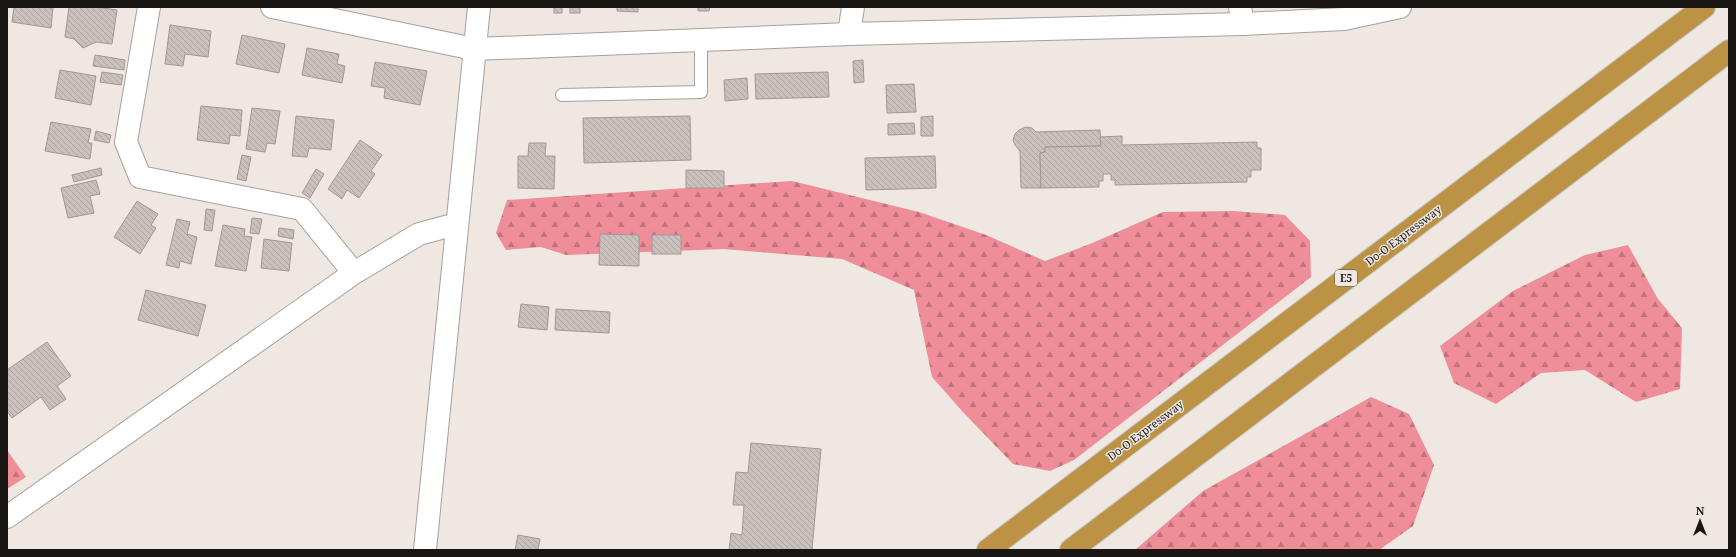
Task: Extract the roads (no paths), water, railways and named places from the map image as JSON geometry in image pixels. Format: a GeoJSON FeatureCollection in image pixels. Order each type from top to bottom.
{"type":"FeatureCollection","features":[{"type":"Feature","properties":{"kind":"highway","name":"Do-O Expressway"},"geometry":{"type":"LineString","coordinates":[[988,550],[1704,7]]}},
{"type":"Feature","properties":{"kind":"highway"},"geometry":{"type":"LineString","coordinates":[[1071,550],[1729,51]]}},
{"type":"Feature","properties":{"kind":"street"},"geometry":{"type":"LineString","coordinates":[[149,7],[126,142],[140,176],[302,209],[354,273]]}},
{"type":"Feature","properties":{"kind":"street"},"geometry":{"type":"LineString","coordinates":[[272,7],[474,49],[849,34],[1242,15],[1344,19],[1400,7]]}},
{"type":"Feature","properties":{"kind":"street"},"geometry":{"type":"LineString","coordinates":[[425,550],[478,7]]}},
{"type":"Feature","properties":{"kind":"street"},"geometry":{"type":"LineString","coordinates":[[849,34],[852,7]]}},
{"type":"Feature","properties":{"kind":"street"},"geometry":{"type":"LineString","coordinates":[[7,516],[354,273],[419,234],[456,224]]}},
{"type":"Feature","properties":{"kind":"lane"},"geometry":{"type":"LineString","coordinates":[[562,95],[701,92],[701,40]]}}]}
